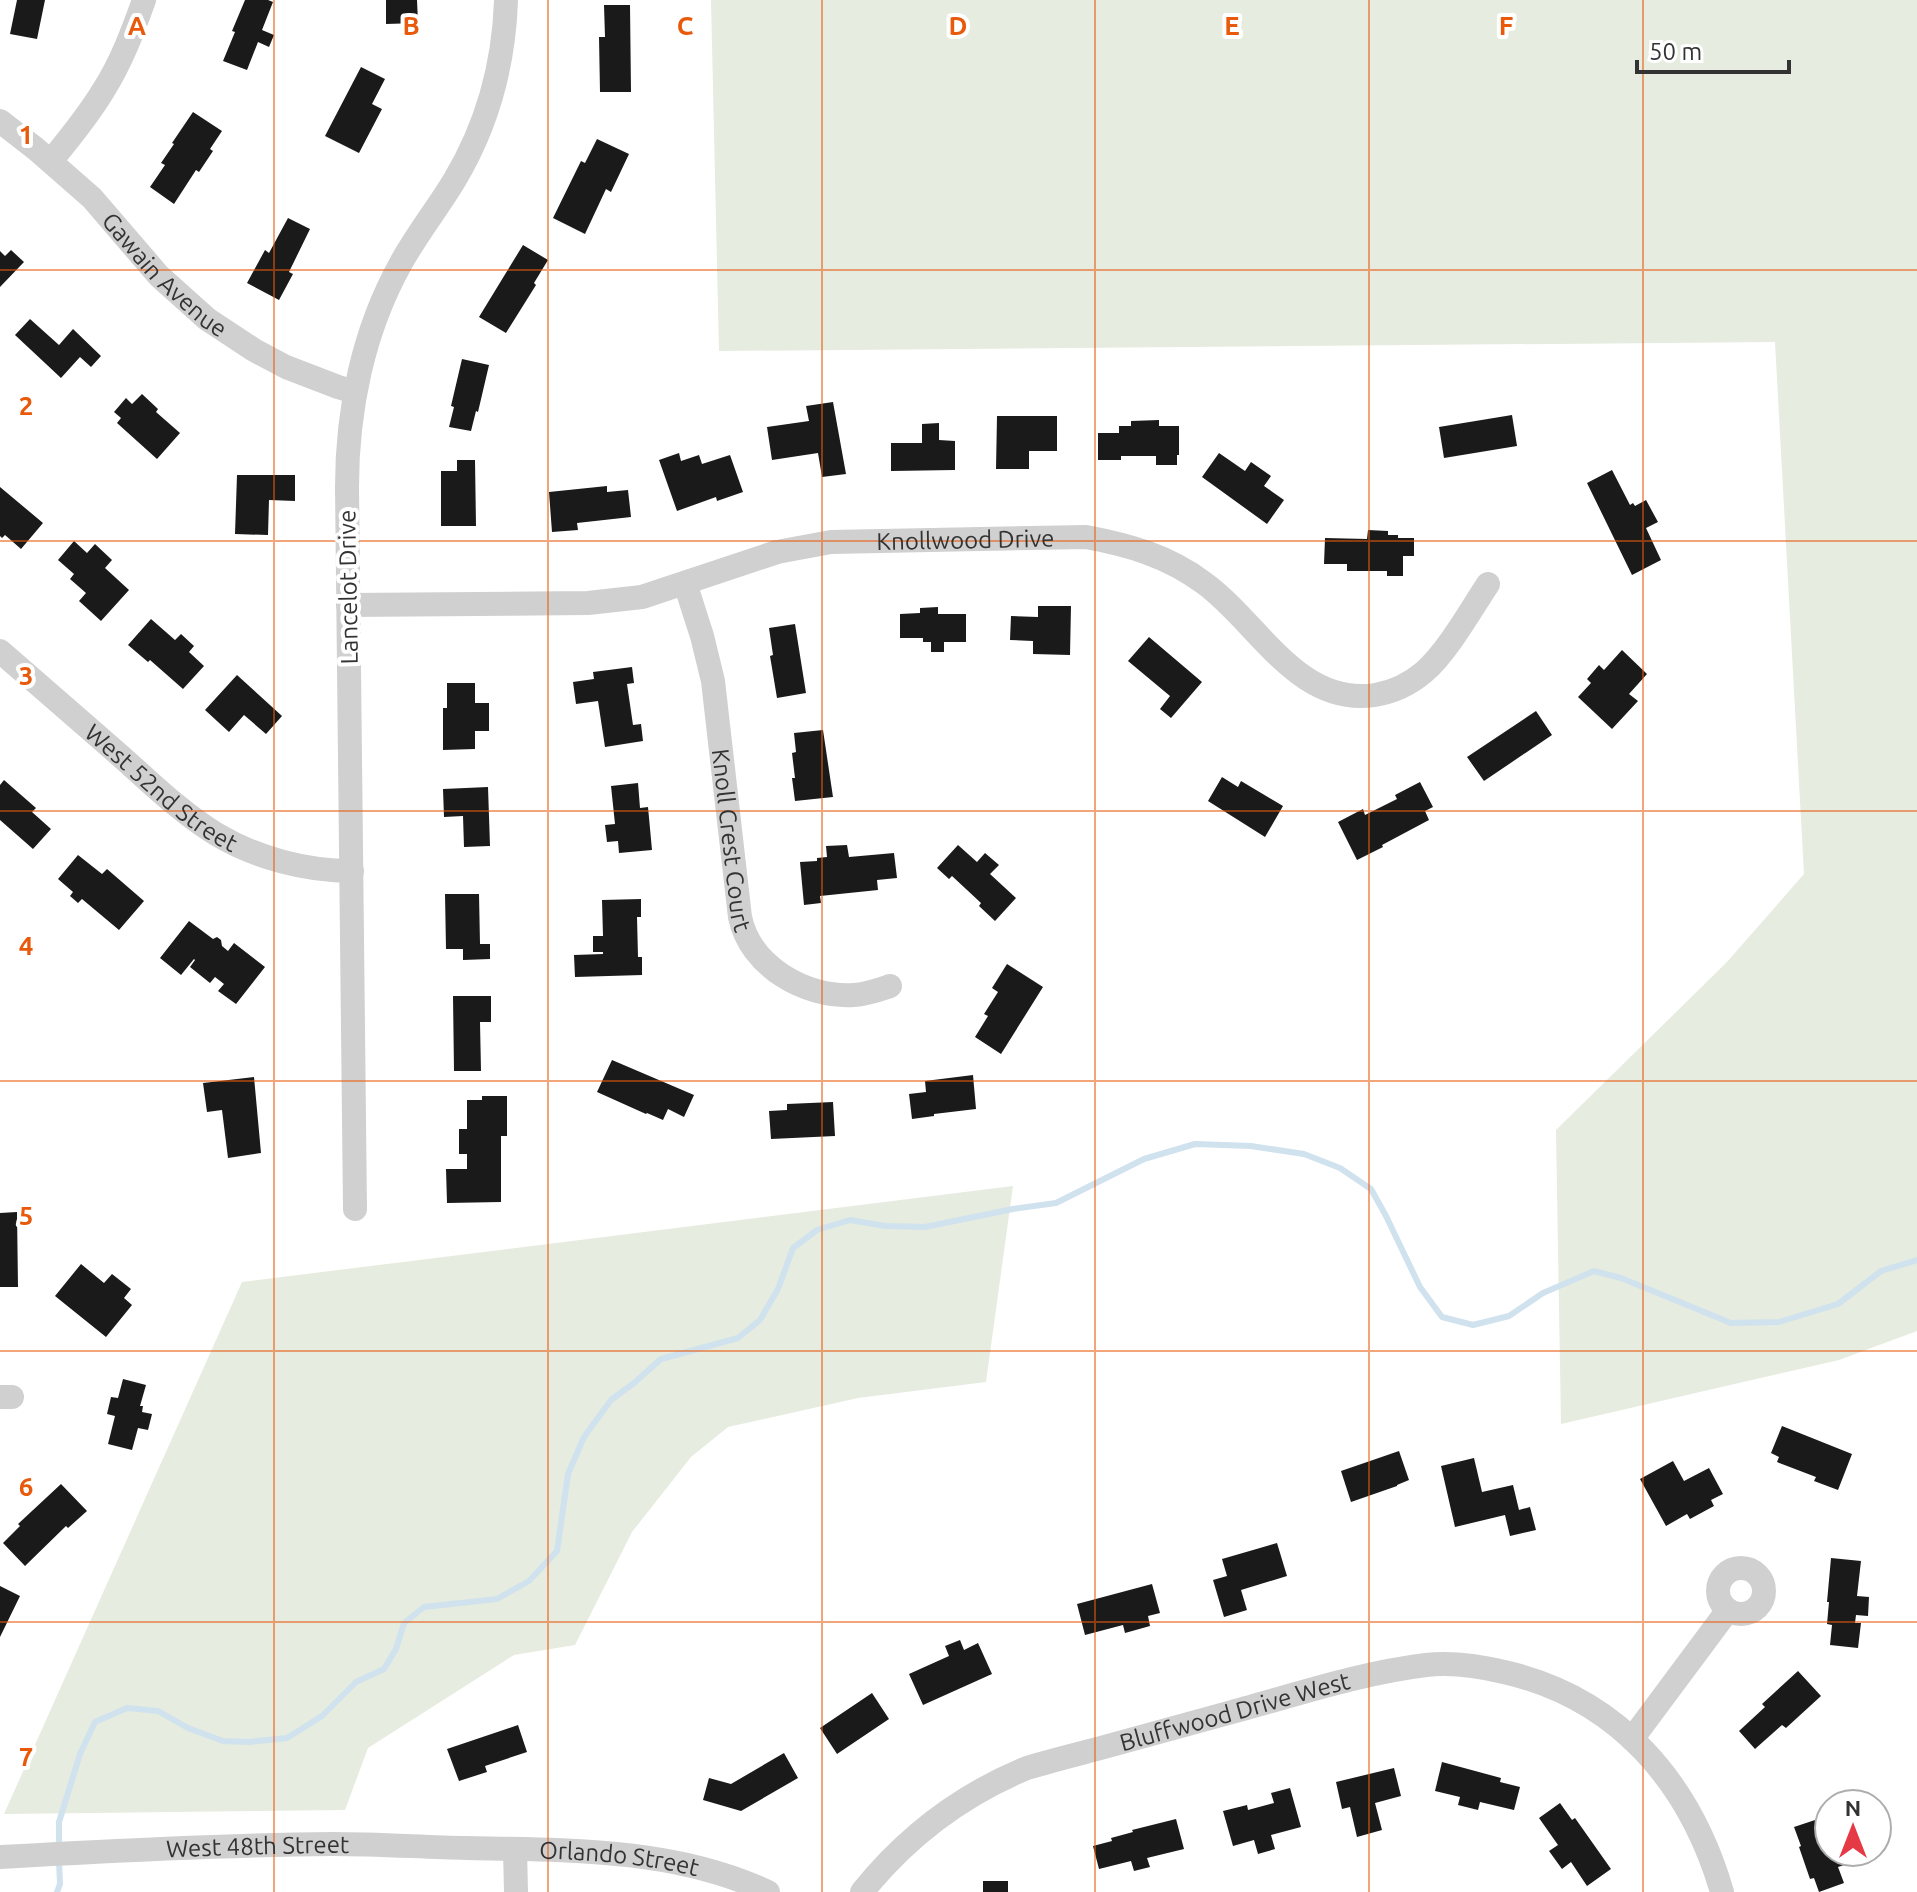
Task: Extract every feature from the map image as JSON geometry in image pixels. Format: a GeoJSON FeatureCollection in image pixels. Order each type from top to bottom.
{"type":"FeatureCollection","features":[{"type":"Feature","properties":{"kind":"street"},"geometry":{"type":"LineString","coordinates":[[51,161],[106,88],[144,0]]}},
{"type":"Feature","properties":{"kind":"street","name":"Lancelot Drive"},"geometry":{"type":"LineString","coordinates":[[355,1209],[347,457],[355,392],[368,343],[388,290],[414,241],[456,179],[484,120],[499,65],[506,0]]}},
{"type":"Feature","properties":{"kind":"street","name":"Gawain Avenue"},"geometry":{"type":"LineString","coordinates":[[0,121],[51,161],[105,212],[159,276],[207,319],[286,367],[355,392]]}},
{"type":"Feature","properties":{"kind":"street","name":"Knollwood Drive"},"geometry":{"type":"LineString","coordinates":[[348,605],[588,603],[642,597],[777,552],[831,542],[1086,537],[1152,553],[1186,570],[1232,605],[1303,678],[1337,693],[1364,696],[1400,688],[1417,679],[1431,666],[1488,584]]}},
{"type":"Feature","properties":{"kind":"street","name":"Knoll Crest Court"},"geometry":{"type":"LineString","coordinates":[[685,583],[713,681],[744,932],[768,964],[801,986],[818,992],[845,995],[890,986]]}},
{"type":"Feature","properties":{"kind":"street","name":"West 52nd Street"},"geometry":{"type":"LineString","coordinates":[[0,651],[176,804],[214,833],[285,863],[352,871]]}},
{"type":"Feature","properties":{"kind":"street"},"geometry":{"type":"LineString","coordinates":[[1632,1739],[1728,1610]]}},
{"type":"Feature","properties":{"kind":"street","name":"Bluffwood Drive West"},"geometry":{"type":"LineString","coordinates":[[862,1892],[892,1857],[941,1815],[1005,1777],[1031,1767],[1376,1673],[1426,1665],[1488,1668],[1516,1674],[1546,1683],[1596,1710],[1642,1747],[1661,1768],[1683,1800],[1722,1892]]}},
{"type":"Feature","properties":{"kind":"street","name":"West 48th Street"},"geometry":{"type":"LineString","coordinates":[[0,1857],[176,1847],[335,1844],[515,1849]]}},
{"type":"Feature","properties":{"kind":"street"},"geometry":{"type":"LineString","coordinates":[[515,1849],[516,1892]]}},
{"type":"Feature","properties":{"kind":"street","name":"Orlando Street"},"geometry":{"type":"LineString","coordinates":[[515,1849],[628,1854],[693,1865],[768,1892]]}},
{"type":"Feature","properties":{"kind":"shaded area"},"geometry":{"type":"Polygon","coordinates":[[[711,0],[1917,0],[1917,1331],[1839,1360],[1561,1424],[1556,1130],[1727,962],[1804,874],[1775,342],[719,351],[711,0]]]}},
{"type":"Feature","properties":{"kind":"shaded area"},"geometry":{"type":"Polygon","coordinates":[[[1013,1186],[986,1382],[858,1398],[728,1427],[691,1457],[632,1532],[575,1645],[514,1655],[368,1748],[345,1810],[4,1814],[242,1282],[1013,1186]]]}},
{"type":"Feature","properties":{"kind":"building"},"geometry":{"type":"Polygon","coordinates":[[[17,0],[45,0],[37,39],[10,34],[17,0]]]}},
{"type":"Feature","properties":{"kind":"building"},"geometry":{"type":"Polygon","coordinates":[[[245,0],[273,2],[262,30],[274,35],[269,47],[258,42],[247,70],[223,61],[245,0]]]}},
{"type":"Feature","properties":{"kind":"building"},"geometry":{"type":"Polygon","coordinates":[[[386,0],[417,0],[418,23],[386,24],[386,0]]]}},
{"type":"Feature","properties":{"kind":"building"},"geometry":{"type":"Polygon","coordinates":[[[604,5],[630,5],[631,92],[600,92],[599,37],[605,37],[604,5]]]}},
{"type":"Feature","properties":{"kind":"building"},"geometry":{"type":"Polygon","coordinates":[[[361,67],[385,79],[372,104],[382,109],[359,153],[325,136],[361,67]]]}},
{"type":"Feature","properties":{"kind":"building"},"geometry":{"type":"Polygon","coordinates":[[[193,112],[222,131],[210,149],[213,151],[199,172],[196,170],[174,204],[150,187],[165,165],[161,163],[172,143],[193,112]]]}},
{"type":"Feature","properties":{"kind":"building"},"geometry":{"type":"Polygon","coordinates":[[[597,139],[629,154],[611,192],[606,189],[585,234],[553,218],[581,161],[585,163],[597,139]]]}},
{"type":"Feature","properties":{"kind":"building"},"geometry":{"type":"Polygon","coordinates":[[[288,218],[310,229],[289,272],[293,274],[279,300],[247,283],[265,250],[269,253],[288,218]]]}},
{"type":"Feature","properties":{"kind":"building"},"geometry":{"type":"Polygon","coordinates":[[[523,245],[548,260],[506,333],[479,317],[523,245]]]}},
{"type":"Feature","properties":{"kind":"building"},"geometry":{"type":"Polygon","coordinates":[[[11,250],[24,262],[0,287],[0,251],[5,256],[11,250]]]}},
{"type":"Feature","properties":{"kind":"building"},"geometry":{"type":"Polygon","coordinates":[[[30,319],[59,345],[73,329],[101,356],[91,367],[80,357],[61,378],[15,335],[30,319]]]}},
{"type":"Feature","properties":{"kind":"building"},"geometry":{"type":"Polygon","coordinates":[[[462,359],[489,365],[471,431],[449,427],[462,359]]]}},
{"type":"Feature","properties":{"kind":"building"},"geometry":{"type":"Polygon","coordinates":[[[142,394],[158,409],[156,412],[180,433],[157,459],[117,423],[121,418],[114,412],[126,398],[132,404],[142,394]]]}},
{"type":"Feature","properties":{"kind":"building"},"geometry":{"type":"Polygon","coordinates":[[[833,402],[846,474],[822,477],[818,453],[772,460],[767,427],[809,421],[806,406],[833,402]]]}},
{"type":"Feature","properties":{"kind":"building"},"geometry":{"type":"Polygon","coordinates":[[[1512,415],[1517,446],[1444,458],[1439,427],[1512,415]]]}},
{"type":"Feature","properties":{"kind":"building"},"geometry":{"type":"Polygon","coordinates":[[[997,416],[1057,416],[1057,451],[1029,451],[1029,469],[996,469],[997,416]]]}},
{"type":"Feature","properties":{"kind":"building"},"geometry":{"type":"Polygon","coordinates":[[[1159,420],[1159,426],[1179,426],[1177,465],[1156,465],[1156,456],[1121,456],[1121,460],[1098,460],[1098,433],[1119,433],[1119,426],[1131,426],[1131,421],[1159,420]]]}},
{"type":"Feature","properties":{"kind":"building"},"geometry":{"type":"Polygon","coordinates":[[[939,423],[939,440],[955,441],[955,470],[891,471],[891,443],[922,443],[922,424],[939,423]]]}},
{"type":"Feature","properties":{"kind":"building"},"geometry":{"type":"Polygon","coordinates":[[[679,453],[681,461],[699,455],[702,464],[730,455],[743,492],[717,501],[716,497],[677,511],[659,460],[679,453]]]}},
{"type":"Feature","properties":{"kind":"building"},"geometry":{"type":"Polygon","coordinates":[[[1219,453],[1245,471],[1251,462],[1271,476],[1264,486],[1284,500],[1267,524],[1202,477],[1219,453]]]}},
{"type":"Feature","properties":{"kind":"building"},"geometry":{"type":"Polygon","coordinates":[[[457,460],[475,460],[476,526],[441,526],[441,471],[457,471],[457,460]]]}},
{"type":"Feature","properties":{"kind":"building"},"geometry":{"type":"Polygon","coordinates":[[[1612,470],[1630,505],[1633,503],[1635,506],[1646,500],[1658,522],[1646,528],[1661,560],[1632,575],[1587,483],[1612,470]]]}},
{"type":"Feature","properties":{"kind":"building"},"geometry":{"type":"Polygon","coordinates":[[[237,475],[295,475],[295,501],[269,500],[268,535],[235,534],[237,475]]]}},
{"type":"Feature","properties":{"kind":"building"},"geometry":{"type":"Polygon","coordinates":[[[607,486],[607,492],[628,490],[631,517],[577,523],[578,530],[552,532],[549,492],[607,486]]]}},
{"type":"Feature","properties":{"kind":"building"},"geometry":{"type":"Polygon","coordinates":[[[0,487],[43,523],[21,549],[5,535],[0,536],[0,487]]]}},
{"type":"Feature","properties":{"kind":"building"},"geometry":{"type":"Polygon","coordinates":[[[1368,530],[1388,531],[1388,535],[1398,535],[1398,538],[1414,538],[1414,556],[1403,556],[1403,576],[1387,576],[1387,571],[1347,571],[1347,564],[1324,564],[1325,538],[1367,539],[1368,530]]]}},
{"type":"Feature","properties":{"kind":"building"},"geometry":{"type":"Polygon","coordinates":[[[74,541],[87,553],[95,544],[112,560],[105,568],[129,590],[101,621],[79,601],[86,593],[70,579],[74,574],[58,560],[74,541]]]}},
{"type":"Feature","properties":{"kind":"building"},"geometry":{"type":"Polygon","coordinates":[[[1038,606],[1071,606],[1070,655],[1033,654],[1033,641],[1010,640],[1011,616],[1038,617],[1038,606]]]}},
{"type":"Feature","properties":{"kind":"building"},"geometry":{"type":"Polygon","coordinates":[[[938,607],[938,614],[966,614],[966,642],[944,642],[944,652],[931,652],[931,642],[923,642],[923,638],[900,638],[900,614],[920,613],[920,608],[938,607]]]}},
{"type":"Feature","properties":{"kind":"building"},"geometry":{"type":"Polygon","coordinates":[[[151,619],[175,640],[181,634],[194,646],[189,652],[204,666],[183,689],[128,645],[151,619]]]}},
{"type":"Feature","properties":{"kind":"building"},"geometry":{"type":"Polygon","coordinates":[[[795,624],[806,693],[777,698],[769,628],[795,624]]]}},
{"type":"Feature","properties":{"kind":"building"},"geometry":{"type":"Polygon","coordinates":[[[1149,637],[1202,682],[1171,718],[1160,709],[1170,696],[1128,661],[1149,637]]]}},
{"type":"Feature","properties":{"kind":"building"},"geometry":{"type":"Polygon","coordinates":[[[1622,650],[1647,674],[1629,694],[1638,701],[1612,729],[1578,697],[1591,683],[1587,679],[1599,665],[1604,670],[1622,650]]]}},
{"type":"Feature","properties":{"kind":"building"},"geometry":{"type":"Polygon","coordinates":[[[632,667],[634,683],[627,684],[633,725],[641,724],[643,741],[605,747],[598,701],[576,704],[573,682],[594,679],[593,672],[632,667]]]}},
{"type":"Feature","properties":{"kind":"building"},"geometry":{"type":"Polygon","coordinates":[[[237,675],[282,716],[266,734],[244,715],[229,732],[205,710],[237,675]]]}},
{"type":"Feature","properties":{"kind":"building"},"geometry":{"type":"Polygon","coordinates":[[[447,683],[475,683],[475,703],[489,703],[489,731],[475,731],[475,749],[443,750],[443,708],[447,708],[447,683]]]}},
{"type":"Feature","properties":{"kind":"building"},"geometry":{"type":"Polygon","coordinates":[[[1536,711],[1552,735],[1484,781],[1467,757],[1536,711]]]}},
{"type":"Feature","properties":{"kind":"building"},"geometry":{"type":"Polygon","coordinates":[[[823,730],[833,797],[795,801],[792,778],[795,778],[792,753],[796,752],[794,733],[823,730]]]}},
{"type":"Feature","properties":{"kind":"building"},"geometry":{"type":"Polygon","coordinates":[[[1222,777],[1238,787],[1241,781],[1283,806],[1265,837],[1208,801],[1222,777]]]}},
{"type":"Feature","properties":{"kind":"building"},"geometry":{"type":"Polygon","coordinates":[[[4,780],[36,808],[32,812],[51,829],[33,849],[0,820],[0,785],[4,780]]]}},
{"type":"Feature","properties":{"kind":"building"},"geometry":{"type":"Polygon","coordinates":[[[1420,782],[1433,807],[1425,811],[1429,820],[1357,860],[1338,822],[1363,809],[1365,815],[1397,799],[1395,795],[1420,782]]]}},
{"type":"Feature","properties":{"kind":"building"},"geometry":{"type":"Polygon","coordinates":[[[638,783],[640,808],[648,807],[652,850],[619,853],[618,841],[607,842],[605,825],[615,824],[611,786],[638,783]]]}},
{"type":"Feature","properties":{"kind":"building"},"geometry":{"type":"Polygon","coordinates":[[[488,787],[490,846],[464,847],[463,816],[444,817],[443,789],[488,787]]]}},
{"type":"Feature","properties":{"kind":"building"},"geometry":{"type":"Polygon","coordinates":[[[847,845],[849,857],[894,853],[897,878],[877,880],[878,890],[820,896],[821,903],[804,905],[800,862],[827,857],[826,846],[847,845]]]}},
{"type":"Feature","properties":{"kind":"building"},"geometry":{"type":"Polygon","coordinates":[[[958,845],[977,862],[985,853],[999,865],[990,874],[1016,898],[995,921],[952,876],[949,879],[937,868],[958,845]]]}},
{"type":"Feature","properties":{"kind":"building"},"geometry":{"type":"Polygon","coordinates":[[[78,855],[102,874],[107,869],[144,901],[119,930],[82,899],[78,903],[70,896],[73,892],[58,879],[78,855]]]}},
{"type":"Feature","properties":{"kind":"building"},"geometry":{"type":"Polygon","coordinates":[[[445,894],[479,894],[480,944],[490,944],[490,959],[463,960],[463,949],[446,949],[445,894]]]}},
{"type":"Feature","properties":{"kind":"building"},"geometry":{"type":"Polygon","coordinates":[[[641,899],[641,917],[637,917],[638,957],[642,957],[642,975],[575,977],[574,955],[603,954],[593,952],[593,936],[603,936],[602,900],[641,899]]]}},
{"type":"Feature","properties":{"kind":"building"},"geometry":{"type":"Polygon","coordinates":[[[189,921],[213,939],[217,937],[221,940],[228,951],[234,943],[265,967],[236,1004],[218,991],[224,984],[215,977],[210,983],[190,967],[194,959],[181,975],[160,958],[189,921]]]}},
{"type":"Feature","properties":{"kind":"building"},"geometry":{"type":"Polygon","coordinates":[[[1007,964],[1043,987],[1001,1054],[975,1037],[988,1016],[984,1014],[998,992],[992,988],[1007,964]]]}},
{"type":"Feature","properties":{"kind":"building"},"geometry":{"type":"Polygon","coordinates":[[[453,996],[491,996],[491,1022],[480,1022],[481,1071],[454,1071],[453,996]]]}},
{"type":"Feature","properties":{"kind":"building"},"geometry":{"type":"Polygon","coordinates":[[[612,1060],[694,1095],[684,1117],[668,1109],[663,1120],[597,1092],[612,1060]]]}},
{"type":"Feature","properties":{"kind":"building"},"geometry":{"type":"Polygon","coordinates":[[[973,1075],[976,1109],[912,1119],[909,1094],[926,1092],[925,1081],[973,1075]]]}},
{"type":"Feature","properties":{"kind":"building"},"geometry":{"type":"Polygon","coordinates":[[[254,1077],[261,1153],[228,1158],[222,1110],[207,1112],[203,1083],[254,1077]]]}},
{"type":"Feature","properties":{"kind":"building"},"geometry":{"type":"Polygon","coordinates":[[[482,1096],[507,1096],[507,1136],[501,1136],[501,1202],[447,1203],[446,1169],[467,1169],[467,1154],[459,1154],[459,1129],[467,1129],[467,1100],[482,1100],[482,1096]]]}},
{"type":"Feature","properties":{"kind":"building"},"geometry":{"type":"Polygon","coordinates":[[[833,1102],[835,1136],[771,1139],[769,1111],[787,1110],[787,1104],[833,1102]]]}},
{"type":"Feature","properties":{"kind":"building"},"geometry":{"type":"Polygon","coordinates":[[[17,1212],[18,1287],[0,1287],[0,1213],[17,1212]]]}},
{"type":"Feature","properties":{"kind":"building"},"geometry":{"type":"Polygon","coordinates":[[[81,1264],[104,1283],[112,1274],[131,1289],[124,1298],[132,1305],[106,1337],[55,1296],[81,1264]]]}},
{"type":"Feature","properties":{"kind":"building"},"geometry":{"type":"Polygon","coordinates":[[[123,1379],[146,1385],[140,1406],[143,1406],[142,1412],[152,1414],[148,1430],[138,1428],[132,1450],[108,1444],[115,1416],[107,1414],[111,1397],[118,1398],[123,1379]]]}},
{"type":"Feature","properties":{"kind":"building"},"geometry":{"type":"Polygon","coordinates":[[[1782,1426],[1852,1454],[1838,1490],[1814,1481],[1816,1477],[1777,1462],[1779,1457],[1771,1453],[1782,1426]]]}},
{"type":"Feature","properties":{"kind":"building"},"geometry":{"type":"Polygon","coordinates":[[[1399,1451],[1409,1480],[1351,1502],[1341,1471],[1399,1451]]]}},
{"type":"Feature","properties":{"kind":"building"},"geometry":{"type":"Polygon","coordinates":[[[1474,1458],[1482,1492],[1513,1485],[1519,1510],[1530,1507],[1536,1530],[1510,1536],[1505,1515],[1455,1527],[1441,1466],[1474,1458]]]}},
{"type":"Feature","properties":{"kind":"building"},"geometry":{"type":"Polygon","coordinates":[[[1673,1461],[1684,1481],[1709,1468],[1723,1494],[1711,1500],[1714,1506],[1690,1519],[1687,1514],[1666,1526],[1640,1479],[1673,1461]]]}},
{"type":"Feature","properties":{"kind":"building"},"geometry":{"type":"Polygon","coordinates":[[[61,1484],[87,1511],[68,1528],[66,1526],[25,1566],[3,1543],[20,1526],[18,1524],[61,1484]]]}},
{"type":"Feature","properties":{"kind":"building"},"geometry":{"type":"Polygon","coordinates":[[[1277,1543],[1287,1576],[1241,1590],[1247,1610],[1224,1617],[1213,1580],[1227,1576],[1222,1559],[1277,1543]]]}},
{"type":"Feature","properties":{"kind":"building"},"geometry":{"type":"Polygon","coordinates":[[[1831,1558],[1861,1561],[1857,1596],[1869,1597],[1868,1616],[1856,1615],[1855,1623],[1861,1623],[1858,1648],[1830,1645],[1832,1625],[1827,1624],[1827,1602],[1831,1558]]]}},
{"type":"Feature","properties":{"kind":"building"},"geometry":{"type":"Polygon","coordinates":[[[1152,1584],[1160,1613],[1148,1616],[1150,1626],[1125,1633],[1123,1625],[1085,1635],[1077,1604],[1152,1584]]]}},
{"type":"Feature","properties":{"kind":"building"},"geometry":{"type":"Polygon","coordinates":[[[0,1586],[20,1596],[0,1637],[0,1586]]]}},
{"type":"Feature","properties":{"kind":"building"},"geometry":{"type":"Polygon","coordinates":[[[960,1640],[964,1650],[978,1643],[992,1674],[923,1705],[909,1674],[949,1656],[945,1646],[960,1640]]]}},
{"type":"Feature","properties":{"kind":"building"},"geometry":{"type":"Polygon","coordinates":[[[1798,1671],[1821,1696],[1786,1728],[1782,1725],[1755,1749],[1739,1731],[1765,1707],[1762,1704],[1798,1671]]]}},
{"type":"Feature","properties":{"kind":"building"},"geometry":{"type":"Polygon","coordinates":[[[872,1693],[889,1719],[837,1754],[820,1728],[872,1693]]]}},
{"type":"Feature","properties":{"kind":"building"},"geometry":{"type":"Polygon","coordinates":[[[518,1725],[527,1752],[485,1766],[487,1772],[459,1781],[447,1749],[518,1725]]]}},
{"type":"Feature","properties":{"kind":"building"},"geometry":{"type":"Polygon","coordinates":[[[784,1753],[798,1778],[741,1811],[703,1800],[709,1778],[731,1784],[784,1753]]]}},
{"type":"Feature","properties":{"kind":"building"},"geometry":{"type":"Polygon","coordinates":[[[1442,1762],[1501,1778],[1500,1782],[1520,1787],[1514,1810],[1480,1802],[1478,1810],[1458,1805],[1460,1797],[1435,1791],[1442,1762]]]}},
{"type":"Feature","properties":{"kind":"building"},"geometry":{"type":"Polygon","coordinates":[[[1394,1768],[1401,1796],[1375,1803],[1382,1830],[1357,1837],[1350,1807],[1342,1809],[1336,1782],[1394,1768]]]}},
{"type":"Feature","properties":{"kind":"building"},"geometry":{"type":"Polygon","coordinates":[[[1290,1788],[1301,1827],[1271,1835],[1275,1849],[1258,1854],[1254,1840],[1233,1846],[1223,1811],[1247,1805],[1248,1810],[1274,1803],[1271,1793],[1290,1788]]]}},
{"type":"Feature","properties":{"kind":"building"},"geometry":{"type":"Polygon","coordinates":[[[1560,1803],[1572,1820],[1575,1818],[1611,1869],[1587,1886],[1571,1862],[1562,1869],[1549,1851],[1558,1845],[1539,1818],[1560,1803]]]}},
{"type":"Feature","properties":{"kind":"building"},"geometry":{"type":"Polygon","coordinates":[[[1176,1819],[1184,1849],[1147,1858],[1150,1867],[1134,1871],[1131,1861],[1099,1869],[1093,1846],[1112,1841],[1111,1838],[1132,1830],[1176,1819]]]}},
{"type":"Feature","properties":{"kind":"building"},"geometry":{"type":"Polygon","coordinates":[[[1813,1821],[1813,1868],[1838,1868],[1844,1883],[1819,1892],[1814,1878],[1810,1879],[1794,1827],[1813,1821]]]}},
{"type":"Feature","properties":{"kind":"building"},"geometry":{"type":"Polygon","coordinates":[[[983,1881],[1008,1881],[1008,1892],[983,1892],[983,1881]]]}},
{"type":"Feature","properties":{"kind":"waterway"},"geometry":{"type":"LineString","coordinates":[[59,1850],[59,1822],[80,1754],[95,1722],[127,1708],[158,1711],[188,1728],[223,1741],[287,1738],[322,1716],[356,1682],[384,1669],[396,1649],[404,1623],[424,1607],[497,1599],[529,1581],[557,1551],[568,1474],[584,1437],[611,1400],[661,1359],[738,1338],[760,1320],[778,1289],[793,1248],[817,1230],[850,1220],[885,1226],[925,1227],[1056,1203],[1144,1159],[1195,1144],[1251,1146],[1304,1154],[1340,1168],[1371,1189],[1420,1287],[1442,1317],[1473,1325],[1509,1316],[1543,1293],[1594,1271],[1621,1278],[1731,1323],[1779,1322],[1838,1304],[1881,1271],[1917,1260]]}},
{"type":"Feature","properties":{"kind":"waterway"},"geometry":{"type":"LineString","coordinates":[[57,1892],[60,1884],[59,1861]]}}]}
